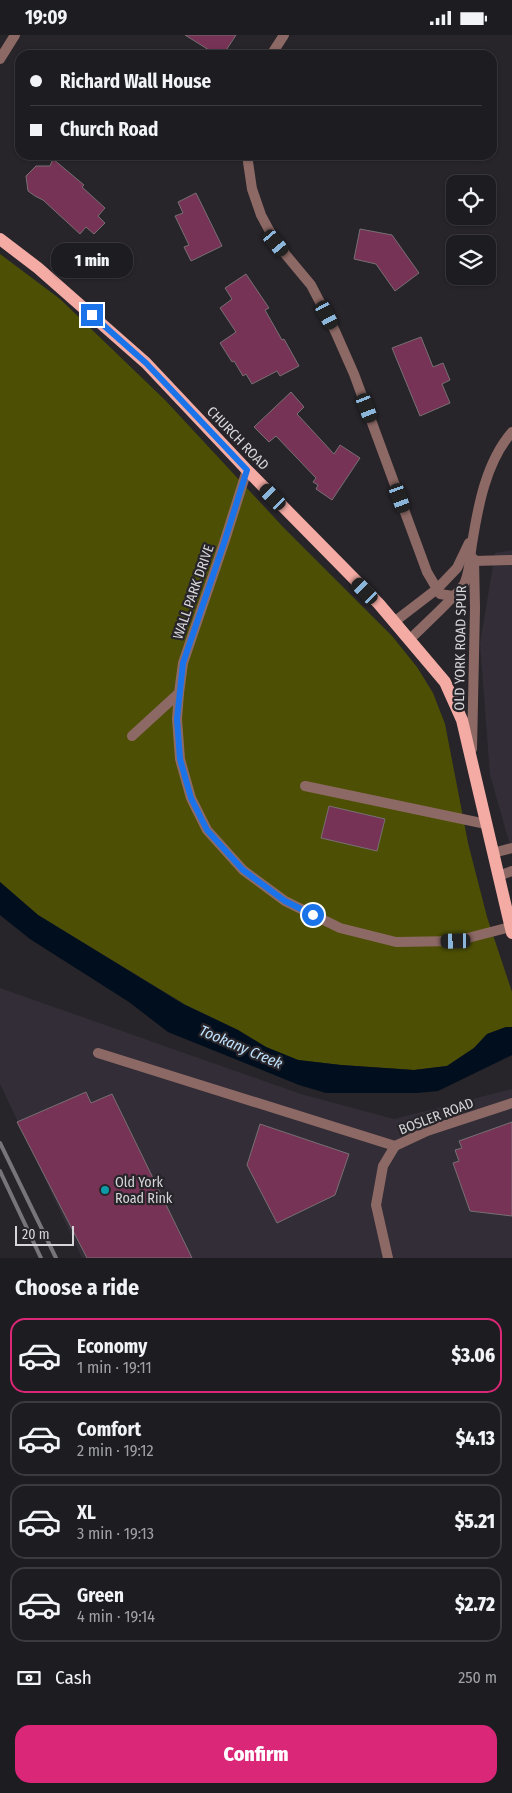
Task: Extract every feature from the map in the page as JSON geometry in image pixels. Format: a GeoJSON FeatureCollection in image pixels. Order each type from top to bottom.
{"type":"FeatureCollection","features":[{"type":"Feature","properties":{"kind":"main road","name":"CHURCH ROAD"},"geometry":{"type":"LineString","coordinates":[[0,239],[38,268],[146,363],[247,470],[379,604],[445,682],[462,720],[511,930]]}},
{"type":"Feature","properties":{"kind":"street"},"geometry":{"type":"LineString","coordinates":[[0,59],[14,35]]}},
{"type":"Feature","properties":{"kind":"street"},"geometry":{"type":"LineString","coordinates":[[274,50],[284,35]]}},
{"type":"Feature","properties":{"kind":"street"},"geometry":{"type":"LineString","coordinates":[[248,160],[252,189],[261,215],[276,243],[311,285],[335,331],[357,382],[427,572],[440,594],[453,596]]}},
{"type":"Feature","properties":{"kind":"street","name":"OLD YORK ROAD SPUR"},"geometry":{"type":"LineString","coordinates":[[409,640],[465,583],[484,487],[492,464],[503,443],[512,433]]}},
{"type":"Feature","properties":{"kind":"street","name":"WALL PARK DRIVE"},"geometry":{"type":"LineString","coordinates":[[247,470],[183,663],[179,693],[177,719],[180,759],[191,798],[207,830],[243,870],[285,901],[340,929],[396,942],[456,941],[511,930]]}},
{"type":"Feature","properties":{"kind":"street","name":"OLD YORK ROAD SPUR"},"geometry":{"type":"LineString","coordinates":[[394,622],[437,589],[457,568],[474,533]]}},
{"type":"Feature","properties":{"kind":"street","name":"OLD YORK ROAD SPUR"},"geometry":{"type":"LineString","coordinates":[[472,763],[475,608],[474,533]]}},
{"type":"Feature","properties":{"kind":"street"},"geometry":{"type":"LineString","coordinates":[[474,561],[512,559]]}},
{"type":"Feature","properties":{"kind":"street"},"geometry":{"type":"LineString","coordinates":[[132,736],[179,693]]}},
{"type":"Feature","properties":{"kind":"street"},"geometry":{"type":"LineString","coordinates":[[306,786],[486,824]]}},
{"type":"Feature","properties":{"kind":"street"},"geometry":{"type":"LineString","coordinates":[[493,853],[512,848]]}},
{"type":"Feature","properties":{"kind":"street"},"geometry":{"type":"LineString","coordinates":[[498,876],[512,871]]}},
{"type":"Feature","properties":{"kind":"street"},"geometry":{"type":"LineString","coordinates":[[98,1053],[395,1147]]}},
{"type":"Feature","properties":{"kind":"street","name":"BOSLER ROAD"},"geometry":{"type":"LineString","coordinates":[[388,1258],[376,1205],[383,1166],[395,1147],[427,1131],[512,1103]]}},
{"type":"Feature","properties":{"kind":"shaded area"},"geometry":{"type":"Polygon","coordinates":[[[0,254],[60,299],[165,400],[284,528],[392,636],[417,667],[433,693],[445,724],[468,843],[487,917],[512,992],[512,1027],[506,1027],[487,1034],[474,1048],[447,1066],[414,1070],[298,1060],[266,1047],[238,1030],[186,1005],[38,915],[0,882],[0,254]]]}},
{"type":"Feature","properties":{"kind":"shaded area"},"geometry":{"type":"Polygon","coordinates":[[[512,550],[512,852],[490,775],[480,644],[495,553],[512,550]]]}},
{"type":"Feature","properties":{"kind":"shaded area"},"geometry":{"type":"Polygon","coordinates":[[[0,988],[301,1094],[394,1119],[512,1089],[512,1258],[82,1258],[0,1084],[0,988]]]}},
{"type":"Feature","properties":{"kind":"water","name":"Tookany Creek"},"geometry":{"type":"Polygon","coordinates":[[[0,882],[38,915],[183,1004],[238,1030],[266,1047],[298,1060],[414,1070],[447,1066],[474,1048],[487,1034],[506,1027],[512,1027],[512,1055],[438,1091],[416,1093],[326,1093],[299,1085],[168,1032],[129,1002],[30,939],[0,915],[0,882]]]}},
{"type":"Feature","properties":{"kind":"building"},"geometry":{"type":"Polygon","coordinates":[[[185,35],[236,35],[226,50],[209,50],[185,35]]]}},
{"type":"Feature","properties":{"kind":"building"},"geometry":{"type":"Polygon","coordinates":[[[54,160],[84,185],[82,187],[105,208],[98,216],[105,223],[94,234],[86,227],[80,234],[43,200],[28,191],[26,176],[36,166],[50,166],[54,160]]]}},
{"type":"Feature","properties":{"kind":"building"},"geometry":{"type":"Polygon","coordinates":[[[196,193],[222,246],[191,261],[184,247],[189,245],[175,216],[183,213],[178,202],[196,193]]]}},
{"type":"Feature","properties":{"kind":"building"},"geometry":{"type":"Polygon","coordinates":[[[360,229],[392,235],[419,273],[395,291],[376,264],[354,259],[360,229]]]}},
{"type":"Feature","properties":{"kind":"building"},"geometry":{"type":"Polygon","coordinates":[[[246,274],[269,308],[265,310],[299,366],[280,376],[277,371],[252,384],[246,374],[243,376],[234,361],[232,362],[220,343],[236,332],[220,308],[232,299],[225,288],[246,274]]]}},
{"type":"Feature","properties":{"kind":"building"},"geometry":{"type":"Polygon","coordinates":[[[421,337],[433,367],[443,363],[450,380],[442,384],[450,403],[420,416],[392,348],[421,337]]]}},
{"type":"Feature","properties":{"kind":"building"},"geometry":{"type":"Polygon","coordinates":[[[291,392],[304,407],[297,414],[334,454],[340,445],[360,458],[332,500],[316,489],[318,485],[313,482],[316,478],[276,436],[269,442],[254,427],[291,392]]]}},
{"type":"Feature","properties":{"kind":"building"},"geometry":{"type":"Polygon","coordinates":[[[329,806],[385,819],[377,851],[321,838],[329,806]]]}},
{"type":"Feature","properties":{"kind":"building","name":"Old York Road Rink"},"geometry":{"type":"Polygon","coordinates":[[[86,1092],[91,1103],[112,1094],[192,1258],[87,1258],[17,1122],[86,1092]]]}},
{"type":"Feature","properties":{"kind":"building"},"geometry":{"type":"Polygon","coordinates":[[[512,1122],[512,1216],[470,1211],[453,1163],[459,1161],[455,1150],[462,1148],[459,1141],[512,1122]]]}},
{"type":"Feature","properties":{"kind":"building"},"geometry":{"type":"Polygon","coordinates":[[[260,1124],[349,1154],[335,1195],[277,1223],[247,1165],[260,1124]]]}},
{"type":"Feature","properties":{"kind":"railway"},"geometry":{"type":"LineString","coordinates":[[0,1143],[56,1258]]}},
{"type":"Feature","properties":{"kind":"railway"},"geometry":{"type":"LineString","coordinates":[[0,1171],[41,1258]]}},
{"type":"Feature","properties":{"kind":"place","name":"Old York Road Rink"},"geometry":{"type":"Point","coordinates":[105,1190]}},
{"type":"Feature","properties":{"kind":"route"},"geometry":{"type":"LineString","coordinates":[[92,315],[146,363],[247,470],[183,663],[177,719],[180,759],[191,798],[207,830],[243,870],[285,901],[313,915]]}}]}
